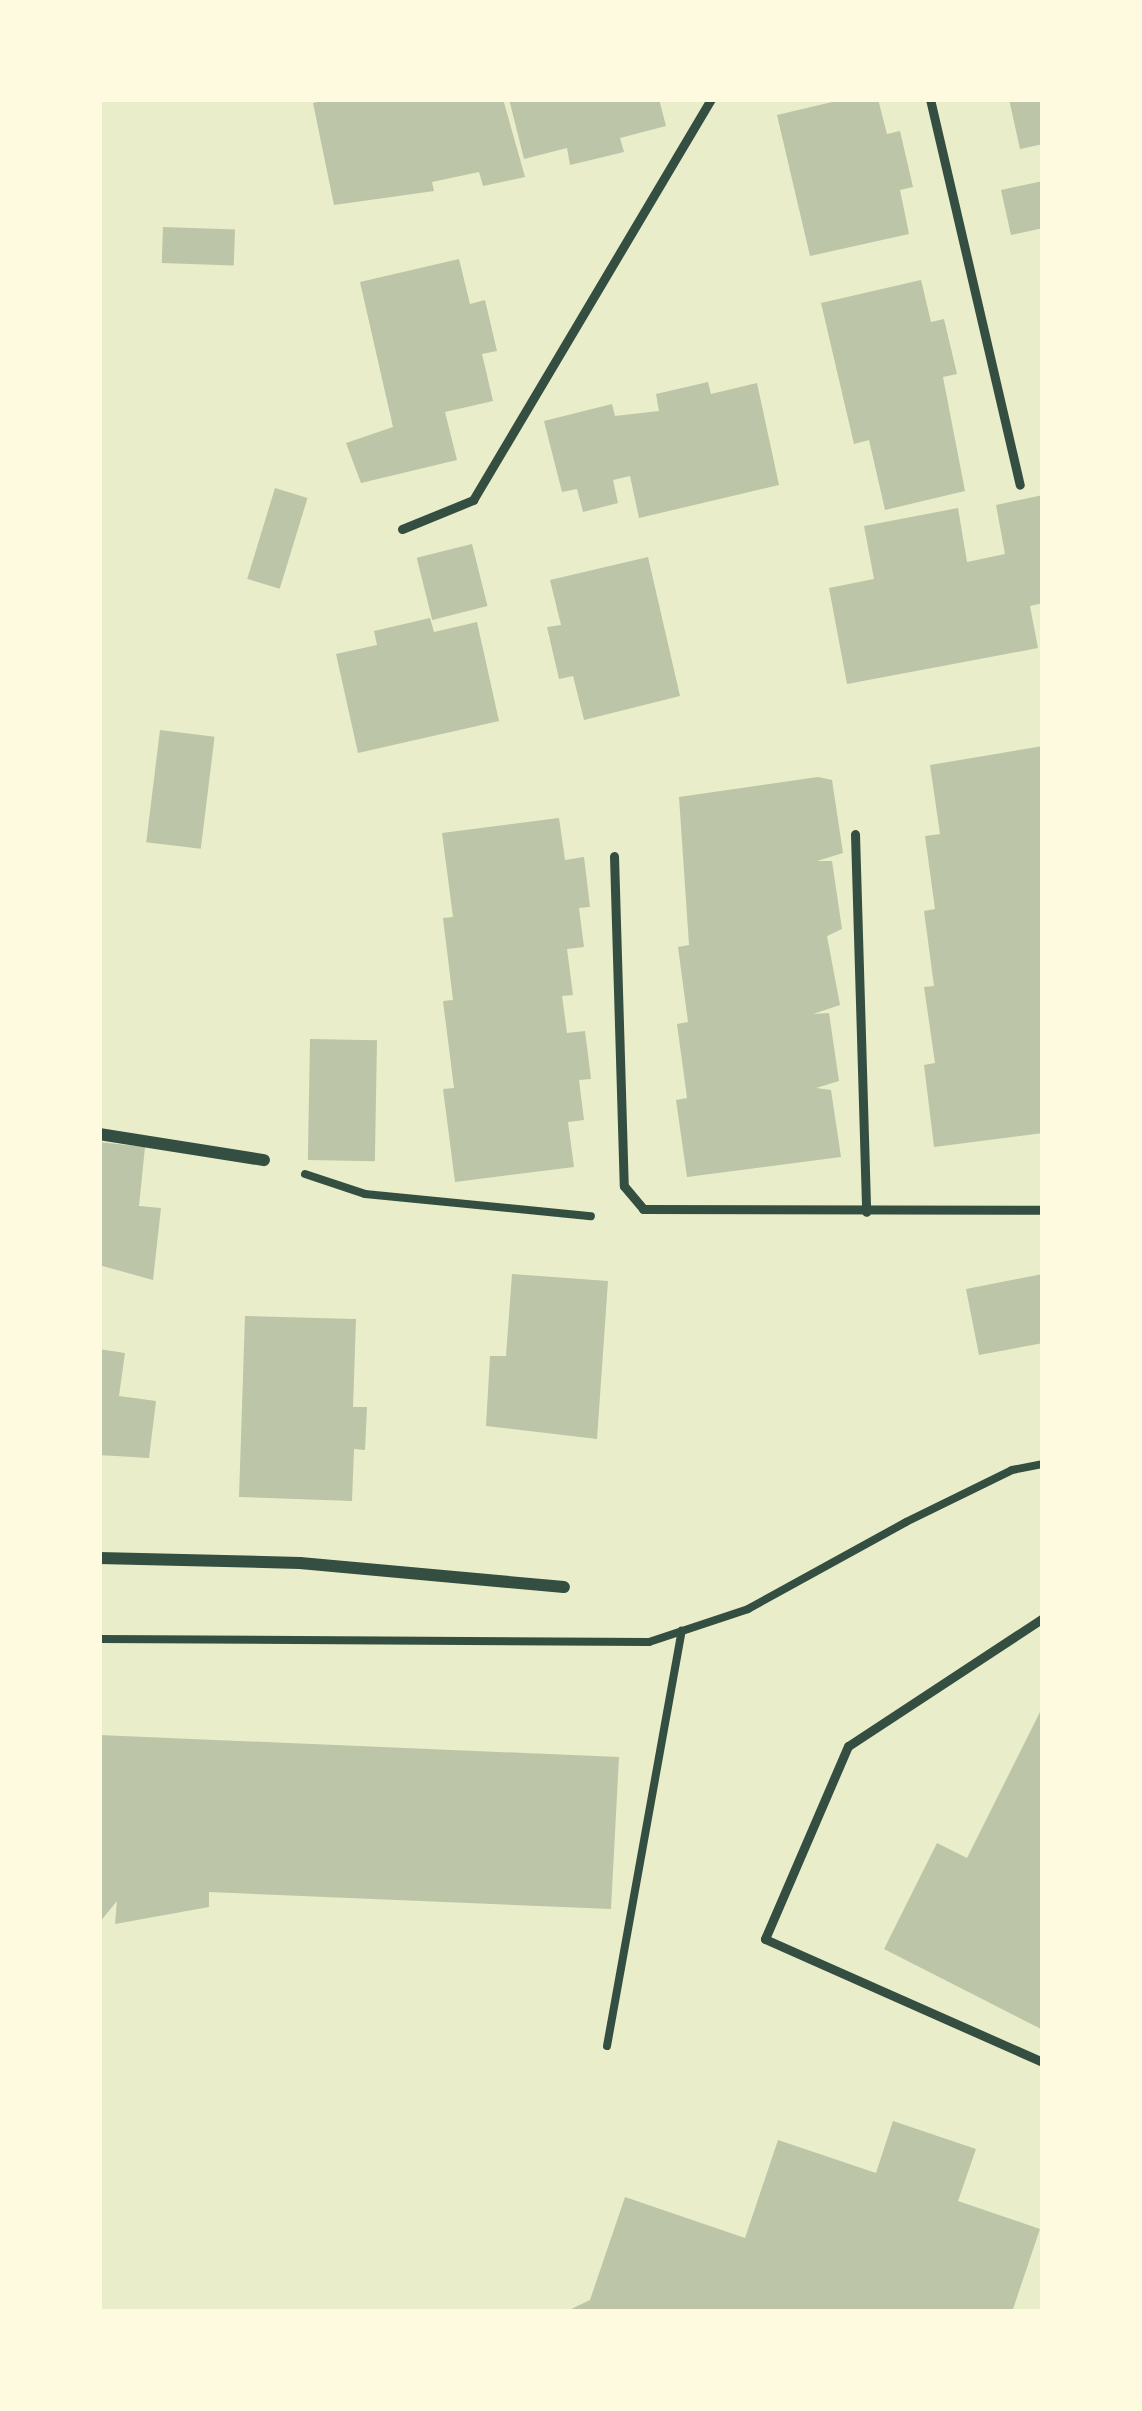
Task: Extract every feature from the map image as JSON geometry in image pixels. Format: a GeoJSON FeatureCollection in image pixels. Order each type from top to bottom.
{"type":"FeatureCollection","features":[{"type":"Feature","properties":{"kind":"street"},"geometry":{"type":"LineString","coordinates":[[99,1134],[264,1160]]}},
{"type":"Feature","properties":{"kind":"street"},"geometry":{"type":"LineString","coordinates":[[99,1558],[300,1563],[564,1587]]}},
{"type":"Feature","properties":{"kind":"lane"},"geometry":{"type":"LineString","coordinates":[[402,529],[473,500],[711,99]]}},
{"type":"Feature","properties":{"kind":"lane"},"geometry":{"type":"LineString","coordinates":[[930,99],[1019,485]]}},
{"type":"Feature","properties":{"kind":"lane"},"geometry":{"type":"LineString","coordinates":[[855,834],[866,1213]]}},
{"type":"Feature","properties":{"kind":"lane"},"geometry":{"type":"LineString","coordinates":[[614,856],[624,1186],[643,1209],[1043,1210]]}},
{"type":"Feature","properties":{"kind":"lane"},"geometry":{"type":"LineString","coordinates":[[1043,1618],[848,1746],[765,1939],[1043,2062]]}},
{"type":"Feature","properties":{"kind":"path"},"geometry":{"type":"LineString","coordinates":[[264,1160],[364,1194],[569,1219],[643,1209]]}},
{"type":"Feature","properties":{"kind":"path"},"geometry":{"type":"LineString","coordinates":[[608,2046],[682,1631]]}},
{"type":"Feature","properties":{"kind":"building"},"geometry":{"type":"Polygon","coordinates":[[[331,99],[503,99],[525,177],[483,186],[479,172],[432,182],[434,191],[334,205],[313,103],[331,99]]]}},
{"type":"Feature","properties":{"kind":"building"},"geometry":{"type":"Polygon","coordinates":[[[509,99],[659,99],[666,126],[620,138],[624,152],[570,165],[567,148],[524,159],[509,99]]]}},
{"type":"Feature","properties":{"kind":"building"},"geometry":{"type":"Polygon","coordinates":[[[845,99],[878,99],[887,134],[900,131],[913,187],[900,190],[909,234],[810,256],[777,115],[845,99]]]}},
{"type":"Feature","properties":{"kind":"building"},"geometry":{"type":"Polygon","coordinates":[[[1009,99],[1043,99],[1043,144],[1020,149],[1009,99]]]}},
{"type":"Feature","properties":{"kind":"building"},"geometry":{"type":"Polygon","coordinates":[[[1043,181],[1043,228],[1011,235],[1001,190],[1043,181]]]}},
{"type":"Feature","properties":{"kind":"building"},"geometry":{"type":"Polygon","coordinates":[[[163,227],[235,230],[234,265],[162,263],[163,227]]]}},
{"type":"Feature","properties":{"kind":"building"},"geometry":{"type":"Polygon","coordinates":[[[459,259],[470,304],[485,300],[497,351],[482,354],[493,401],[445,412],[457,460],[361,483],[346,443],[393,427],[360,282],[459,259]]]}},
{"type":"Feature","properties":{"kind":"building"},"geometry":{"type":"Polygon","coordinates":[[[921,280],[931,322],[944,319],[957,374],[943,377],[965,491],[885,510],[869,440],[854,444],[821,303],[921,280]]]}},
{"type":"Feature","properties":{"kind":"building"},"geometry":{"type":"Polygon","coordinates":[[[708,382],[711,394],[757,383],[779,485],[639,518],[630,476],[613,480],[618,503],[583,512],[577,489],[562,492],[544,421],[612,404],[615,416],[659,411],[656,394],[708,382]]]}},
{"type":"Feature","properties":{"kind":"building"},"geometry":{"type":"Polygon","coordinates":[[[275,488],[308,498],[280,589],[247,579],[275,488]]]}},
{"type":"Feature","properties":{"kind":"building"},"geometry":{"type":"Polygon","coordinates":[[[1043,495],[1043,603],[1030,606],[1038,648],[847,684],[829,588],[874,579],[864,526],[958,508],[967,562],[1005,554],[996,505],[1043,495]]]}},
{"type":"Feature","properties":{"kind":"building"},"geometry":{"type":"Polygon","coordinates":[[[472,544],[487,606],[432,620],[417,558],[472,544]]]}},
{"type":"Feature","properties":{"kind":"building"},"geometry":{"type":"Polygon","coordinates":[[[648,557],[680,696],[584,720],[573,676],[559,679],[547,627],[561,625],[550,580],[648,557]]]}},
{"type":"Feature","properties":{"kind":"building"},"geometry":{"type":"Polygon","coordinates":[[[430,618],[434,632],[477,622],[499,721],[358,753],[336,654],[377,645],[374,631],[430,618]]]}},
{"type":"Feature","properties":{"kind":"building"},"geometry":{"type":"Polygon","coordinates":[[[160,730],[215,737],[201,849],[146,842],[160,730]]]}},
{"type":"Feature","properties":{"kind":"building"},"geometry":{"type":"Polygon","coordinates":[[[1043,746],[1043,1133],[934,1147],[924,1065],[935,1063],[924,987],[934,986],[924,911],[935,909],[925,836],[940,834],[930,765],[1043,746]]]}},
{"type":"Feature","properties":{"kind":"building"},"geometry":{"type":"Polygon","coordinates":[[[818,777],[832,780],[843,853],[817,861],[832,861],[842,929],[827,936],[840,1005],[813,1014],[829,1013],[839,1081],[816,1088],[831,1090],[841,1157],[687,1177],[676,1100],[687,1098],[677,1024],[688,1022],[678,947],[689,945],[679,797],[818,777]]]}},
{"type":"Feature","properties":{"kind":"building"},"geometry":{"type":"Polygon","coordinates":[[[559,818],[565,860],[584,857],[590,907],[579,908],[584,947],[567,949],[573,995],[562,996],[567,1033],[585,1031],[591,1079],[579,1080],[584,1120],[568,1122],[574,1167],[455,1182],[443,1089],[454,1088],[443,1001],[453,1000],[443,918],[453,917],[442,833],[559,818]]]}},
{"type":"Feature","properties":{"kind":"building"},"geometry":{"type":"Polygon","coordinates":[[[310,1039],[377,1040],[375,1161],[308,1160],[310,1039]]]}},
{"type":"Feature","properties":{"kind":"building"},"geometry":{"type":"Polygon","coordinates":[[[99,1142],[145,1147],[139,1206],[161,1208],[153,1280],[99,1265],[99,1142]]]}},
{"type":"Feature","properties":{"kind":"building"},"geometry":{"type":"Polygon","coordinates":[[[512,1274],[608,1281],[597,1439],[486,1426],[490,1356],[506,1356],[512,1274]]]}},
{"type":"Feature","properties":{"kind":"building"},"geometry":{"type":"Polygon","coordinates":[[[1043,1274],[1043,1343],[979,1355],[966,1289],[1043,1274]]]}},
{"type":"Feature","properties":{"kind":"building"},"geometry":{"type":"Polygon","coordinates":[[[245,1316],[356,1319],[353,1407],[367,1407],[365,1450],[354,1449],[352,1501],[239,1497],[245,1316]]]}},
{"type":"Feature","properties":{"kind":"building"},"geometry":{"type":"Polygon","coordinates":[[[99,1349],[125,1353],[119,1396],[156,1401],[149,1458],[99,1455],[99,1349]]]}},
{"type":"Feature","properties":{"kind":"building"},"geometry":{"type":"Polygon","coordinates":[[[1043,1706],[1043,2030],[884,1949],[937,1843],[967,1858],[1043,1706]]]}},
{"type":"Feature","properties":{"kind":"building"},"geometry":{"type":"Polygon","coordinates":[[[99,1735],[619,1757],[611,1909],[209,1892],[209,1907],[115,1924],[117,1901],[99,1923],[99,1735]]]}},
{"type":"Feature","properties":{"kind":"building"},"geometry":{"type":"Polygon","coordinates":[[[893,2121],[976,2149],[958,2201],[1040,2229],[1012,2312],[565,2312],[590,2300],[625,2197],[745,2238],[778,2140],[876,2173],[893,2121]]]}}]}
